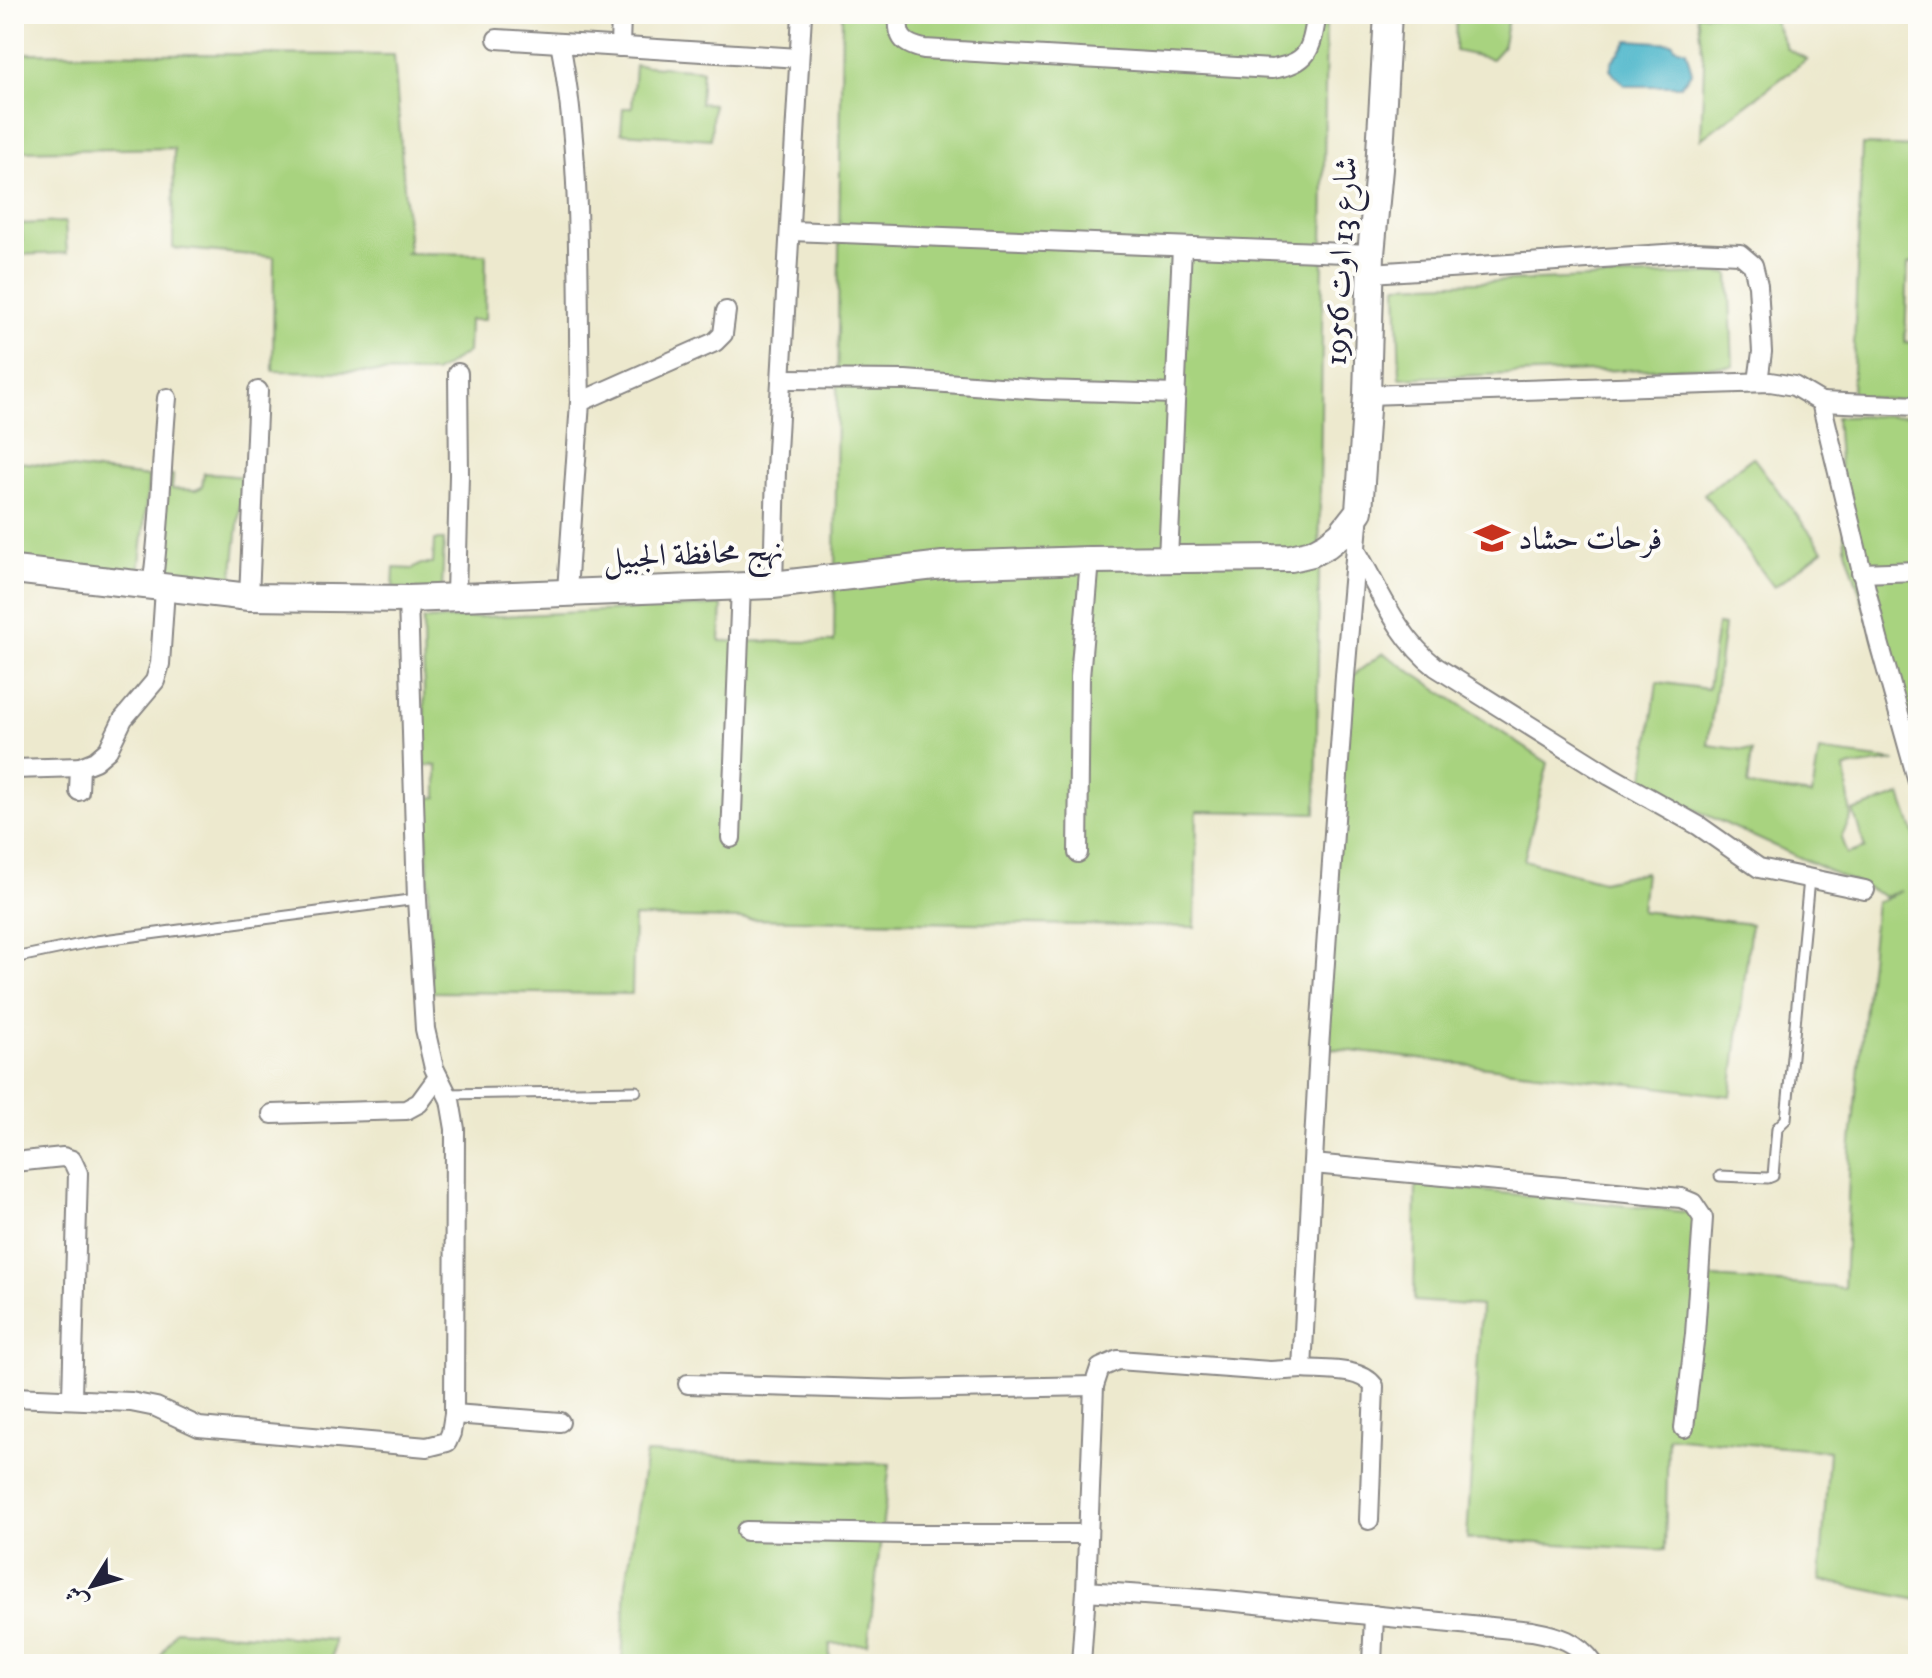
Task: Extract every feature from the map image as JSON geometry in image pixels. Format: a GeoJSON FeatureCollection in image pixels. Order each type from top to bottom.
{"type":"FeatureCollection","features":[{"type":"Feature","properties":{"kind":"street"},"geometry":{"type":"LineString","coordinates":[[620,47],[621,14]]}},
{"type":"Feature","properties":{"kind":"street"},"geometry":{"type":"LineString","coordinates":[[773,585],[776,469],[802,14]]}},
{"type":"Feature","properties":{"kind":"street"},"geometry":{"type":"LineString","coordinates":[[899,14],[898,35],[910,46],[924,49],[1272,69],[1293,66],[1305,56],[1317,14]]}},
{"type":"Feature","properties":{"kind":"street","name":"شارع 13 اوت 1956"},"geometry":{"type":"LineString","coordinates":[[1359,511],[1371,263],[1388,14]]}},
{"type":"Feature","properties":{"kind":"street"},"geometry":{"type":"LineString","coordinates":[[497,39],[799,58]]}},
{"type":"Feature","properties":{"kind":"street"},"geometry":{"type":"LineString","coordinates":[[560,43],[570,107],[577,219],[580,402],[567,591]]}},
{"type":"Feature","properties":{"kind":"street"},"geometry":{"type":"LineString","coordinates":[[791,231],[1182,247],[1371,263],[1695,252],[1740,254],[1753,265],[1758,285],[1762,352],[1758,382]]}},
{"type":"Feature","properties":{"kind":"street"},"geometry":{"type":"LineString","coordinates":[[1168,559],[1182,247]]}},
{"type":"Feature","properties":{"kind":"street"},"geometry":{"type":"LineString","coordinates":[[580,402],[715,342],[723,334],[726,311]]}},
{"type":"Feature","properties":{"kind":"street"},"geometry":{"type":"LineString","coordinates":[[456,596],[458,373]]}},
{"type":"Feature","properties":{"kind":"street"},"geometry":{"type":"LineString","coordinates":[[783,379],[905,380],[1042,390],[1176,394]]}},
{"type":"Feature","properties":{"kind":"street"},"geometry":{"type":"LineString","coordinates":[[1367,395],[1758,382],[1794,386],[1821,402],[1918,406]]}},
{"type":"Feature","properties":{"kind":"street"},"geometry":{"type":"LineString","coordinates":[[249,597],[258,391]]}},
{"type":"Feature","properties":{"kind":"street"},"geometry":{"type":"LineString","coordinates":[[14,769],[80,767],[95,761],[108,750],[123,719],[155,681],[160,664],[157,551],[167,398]]}},
{"type":"Feature","properties":{"kind":"street"},"geometry":{"type":"LineString","coordinates":[[1821,402],[1861,573],[1918,782]]}},
{"type":"Feature","properties":{"kind":"street"},"geometry":{"type":"LineString","coordinates":[[1302,1369],[1342,706],[1359,511]]}},
{"type":"Feature","properties":{"kind":"street","name":"نهج محافظة الجبيل"},"geometry":{"type":"LineString","coordinates":[[14,570],[249,597],[408,599],[773,585],[943,565],[1291,558],[1312,553],[1341,534],[1359,511]]}},
{"type":"Feature","properties":{"kind":"street"},"geometry":{"type":"LineString","coordinates":[[1357,552],[1408,640],[1419,654],[1436,667],[1610,776],[1699,826],[1759,868],[1865,890]]}},
{"type":"Feature","properties":{"kind":"street"},"geometry":{"type":"LineString","coordinates":[[1078,853],[1080,677],[1090,560]]}},
{"type":"Feature","properties":{"kind":"street"},"geometry":{"type":"LineString","coordinates":[[1861,573],[1918,571]]}},
{"type":"Feature","properties":{"kind":"street"},"geometry":{"type":"LineString","coordinates":[[731,838],[741,586]]}},
{"type":"Feature","properties":{"kind":"street"},"geometry":{"type":"LineString","coordinates":[[14,1397],[72,1397],[131,1402],[156,1407],[199,1427],[427,1447],[447,1442],[454,1414],[455,1129],[425,1029],[417,899],[408,599]]}},
{"type":"Feature","properties":{"kind":"street"},"geometry":{"type":"LineString","coordinates":[[79,791],[80,767]]}},
{"type":"Feature","properties":{"kind":"street"},"geometry":{"type":"LineString","coordinates":[[272,1114],[406,1110],[419,1103],[438,1077]]}},
{"type":"Feature","properties":{"kind":"street"},"geometry":{"type":"LineString","coordinates":[[14,1162],[63,1157],[72,1160],[78,1173],[72,1397]]}},
{"type":"Feature","properties":{"kind":"street"},"geometry":{"type":"LineString","coordinates":[[1313,1164],[1681,1198],[1693,1203],[1703,1218],[1695,1334],[1684,1428]]}},
{"type":"Feature","properties":{"kind":"street"},"geometry":{"type":"LineString","coordinates":[[1081,1664],[1094,1386],[1100,1368],[1118,1360],[1270,1371],[1302,1369],[1359,1374],[1368,1378],[1374,1386],[1369,1520]]}},
{"type":"Feature","properties":{"kind":"street"},"geometry":{"type":"LineString","coordinates":[[688,1384],[903,1390],[1094,1386]]}},
{"type":"Feature","properties":{"kind":"street"},"geometry":{"type":"LineString","coordinates":[[454,1414],[560,1422]]}},
{"type":"Feature","properties":{"kind":"street"},"geometry":{"type":"LineString","coordinates":[[746,1531],[1088,1534]]}},
{"type":"Feature","properties":{"kind":"street"},"geometry":{"type":"LineString","coordinates":[[1086,1591],[1374,1615],[1558,1635],[1583,1649],[1591,1662]]}},
{"type":"Feature","properties":{"kind":"street"},"geometry":{"type":"LineString","coordinates":[[1372,1664],[1374,1615]]}},
{"type":"Feature","properties":{"kind":"lane"},"geometry":{"type":"LineString","coordinates":[[1720,1176],[1773,1176],[1777,1128],[1786,1119],[1809,879]]}},
{"type":"Feature","properties":{"kind":"lane"},"geometry":{"type":"LineString","coordinates":[[19,957],[96,941],[417,899]]}},
{"type":"Feature","properties":{"kind":"lane"},"geometry":{"type":"LineString","coordinates":[[447,1094],[636,1091]]}},
{"type":"Feature","properties":{"kind":"green space"},"geometry":{"type":"Polygon","coordinates":[[[842,14],[1326,14],[1316,813],[1197,811],[1195,927],[634,917],[632,994],[431,992],[426,798],[437,797],[437,766],[425,765],[423,620],[722,605],[720,641],[834,642],[842,14]]]}},
{"type":"Feature","properties":{"kind":"green space"},"geometry":{"type":"Polygon","coordinates":[[[1456,14],[1509,14],[1502,48],[1492,59],[1455,51],[1456,14]]]}},
{"type":"Feature","properties":{"kind":"green space"},"geometry":{"type":"Polygon","coordinates":[[[1697,14],[1771,14],[1787,49],[1807,59],[1701,139],[1704,65],[1697,14]]]}},
{"type":"Feature","properties":{"kind":"green space"},"geometry":{"type":"Polygon","coordinates":[[[14,53],[394,55],[409,252],[404,253],[486,254],[485,320],[469,320],[468,352],[435,373],[273,371],[274,257],[173,248],[174,148],[14,151],[14,53]]]}},
{"type":"Feature","properties":{"kind":"green space"},"geometry":{"type":"Polygon","coordinates":[[[635,65],[702,70],[700,103],[713,104],[711,139],[621,133],[623,108],[632,108],[635,65]]]}},
{"type":"Feature","properties":{"kind":"green space"},"geometry":{"type":"Polygon","coordinates":[[[1862,145],[1918,147],[1918,261],[1908,264],[1905,342],[1918,343],[1918,402],[1852,396],[1862,145]]]}},
{"type":"Feature","properties":{"kind":"green space"},"geometry":{"type":"Polygon","coordinates":[[[65,222],[67,253],[14,255],[14,241],[22,241],[21,224],[65,222]]]}},
{"type":"Feature","properties":{"kind":"green space"},"geometry":{"type":"Polygon","coordinates":[[[1729,273],[1733,366],[1400,378],[1397,285],[1729,273]]]}},
{"type":"Feature","properties":{"kind":"green space"},"geometry":{"type":"Polygon","coordinates":[[[1918,415],[1918,776],[1845,546],[1836,417],[1918,415]]]}},
{"type":"Feature","properties":{"kind":"green space"},"geometry":{"type":"Polygon","coordinates":[[[1753,457],[1823,550],[1774,587],[1704,494],[1753,457]]]}},
{"type":"Feature","properties":{"kind":"green space"},"geometry":{"type":"Polygon","coordinates":[[[19,462],[149,477],[139,574],[14,561],[14,507],[19,462]]]}},
{"type":"Feature","properties":{"kind":"green space"},"geometry":{"type":"Polygon","coordinates":[[[204,473],[243,477],[231,591],[160,577],[166,475],[173,475],[172,489],[196,490],[202,487],[204,473]]]}},
{"type":"Feature","properties":{"kind":"green space"},"geometry":{"type":"Polygon","coordinates":[[[434,540],[444,540],[442,591],[393,589],[394,568],[413,569],[421,564],[433,564],[434,540]]]}},
{"type":"Feature","properties":{"kind":"green space"},"geometry":{"type":"Polygon","coordinates":[[[1717,625],[1724,626],[1708,745],[1752,751],[1748,786],[1812,795],[1819,751],[1895,761],[1845,768],[1851,817],[1841,838],[1847,854],[1865,848],[1853,811],[1901,795],[1918,846],[1918,1600],[1820,1580],[1829,1451],[1668,1437],[1665,1550],[1467,1539],[1481,1306],[1414,1301],[1416,1184],[1704,1214],[1701,1277],[1844,1288],[1850,1152],[1876,902],[1902,891],[1884,896],[1643,786],[1657,682],[1708,689],[1717,625]]]}},
{"type":"Feature","properties":{"kind":"green space"},"geometry":{"type":"Polygon","coordinates":[[[1383,653],[1548,763],[1524,860],[1602,881],[1645,872],[1641,911],[1751,924],[1731,1096],[1310,1046],[1352,676],[1383,653]]]}},
{"type":"Feature","properties":{"kind":"green space"},"geometry":{"type":"Polygon","coordinates":[[[646,1453],[890,1464],[868,1644],[830,1644],[829,1664],[622,1664],[626,1584],[646,1453]]]}},
{"type":"Feature","properties":{"kind":"green space"},"geometry":{"type":"Polygon","coordinates":[[[176,1630],[334,1640],[332,1664],[156,1664],[176,1630]]]}},
{"type":"Feature","properties":{"kind":"water"},"geometry":{"type":"Polygon","coordinates":[[[1629,40],[1673,43],[1675,47],[1686,50],[1692,72],[1680,86],[1625,86],[1610,70],[1612,61],[1629,40]]]}},
{"type":"Feature","properties":{"kind":"place","name":"فرحات حشاد"},"geometry":{"type":"Point","coordinates":[1492,538]}}]}
